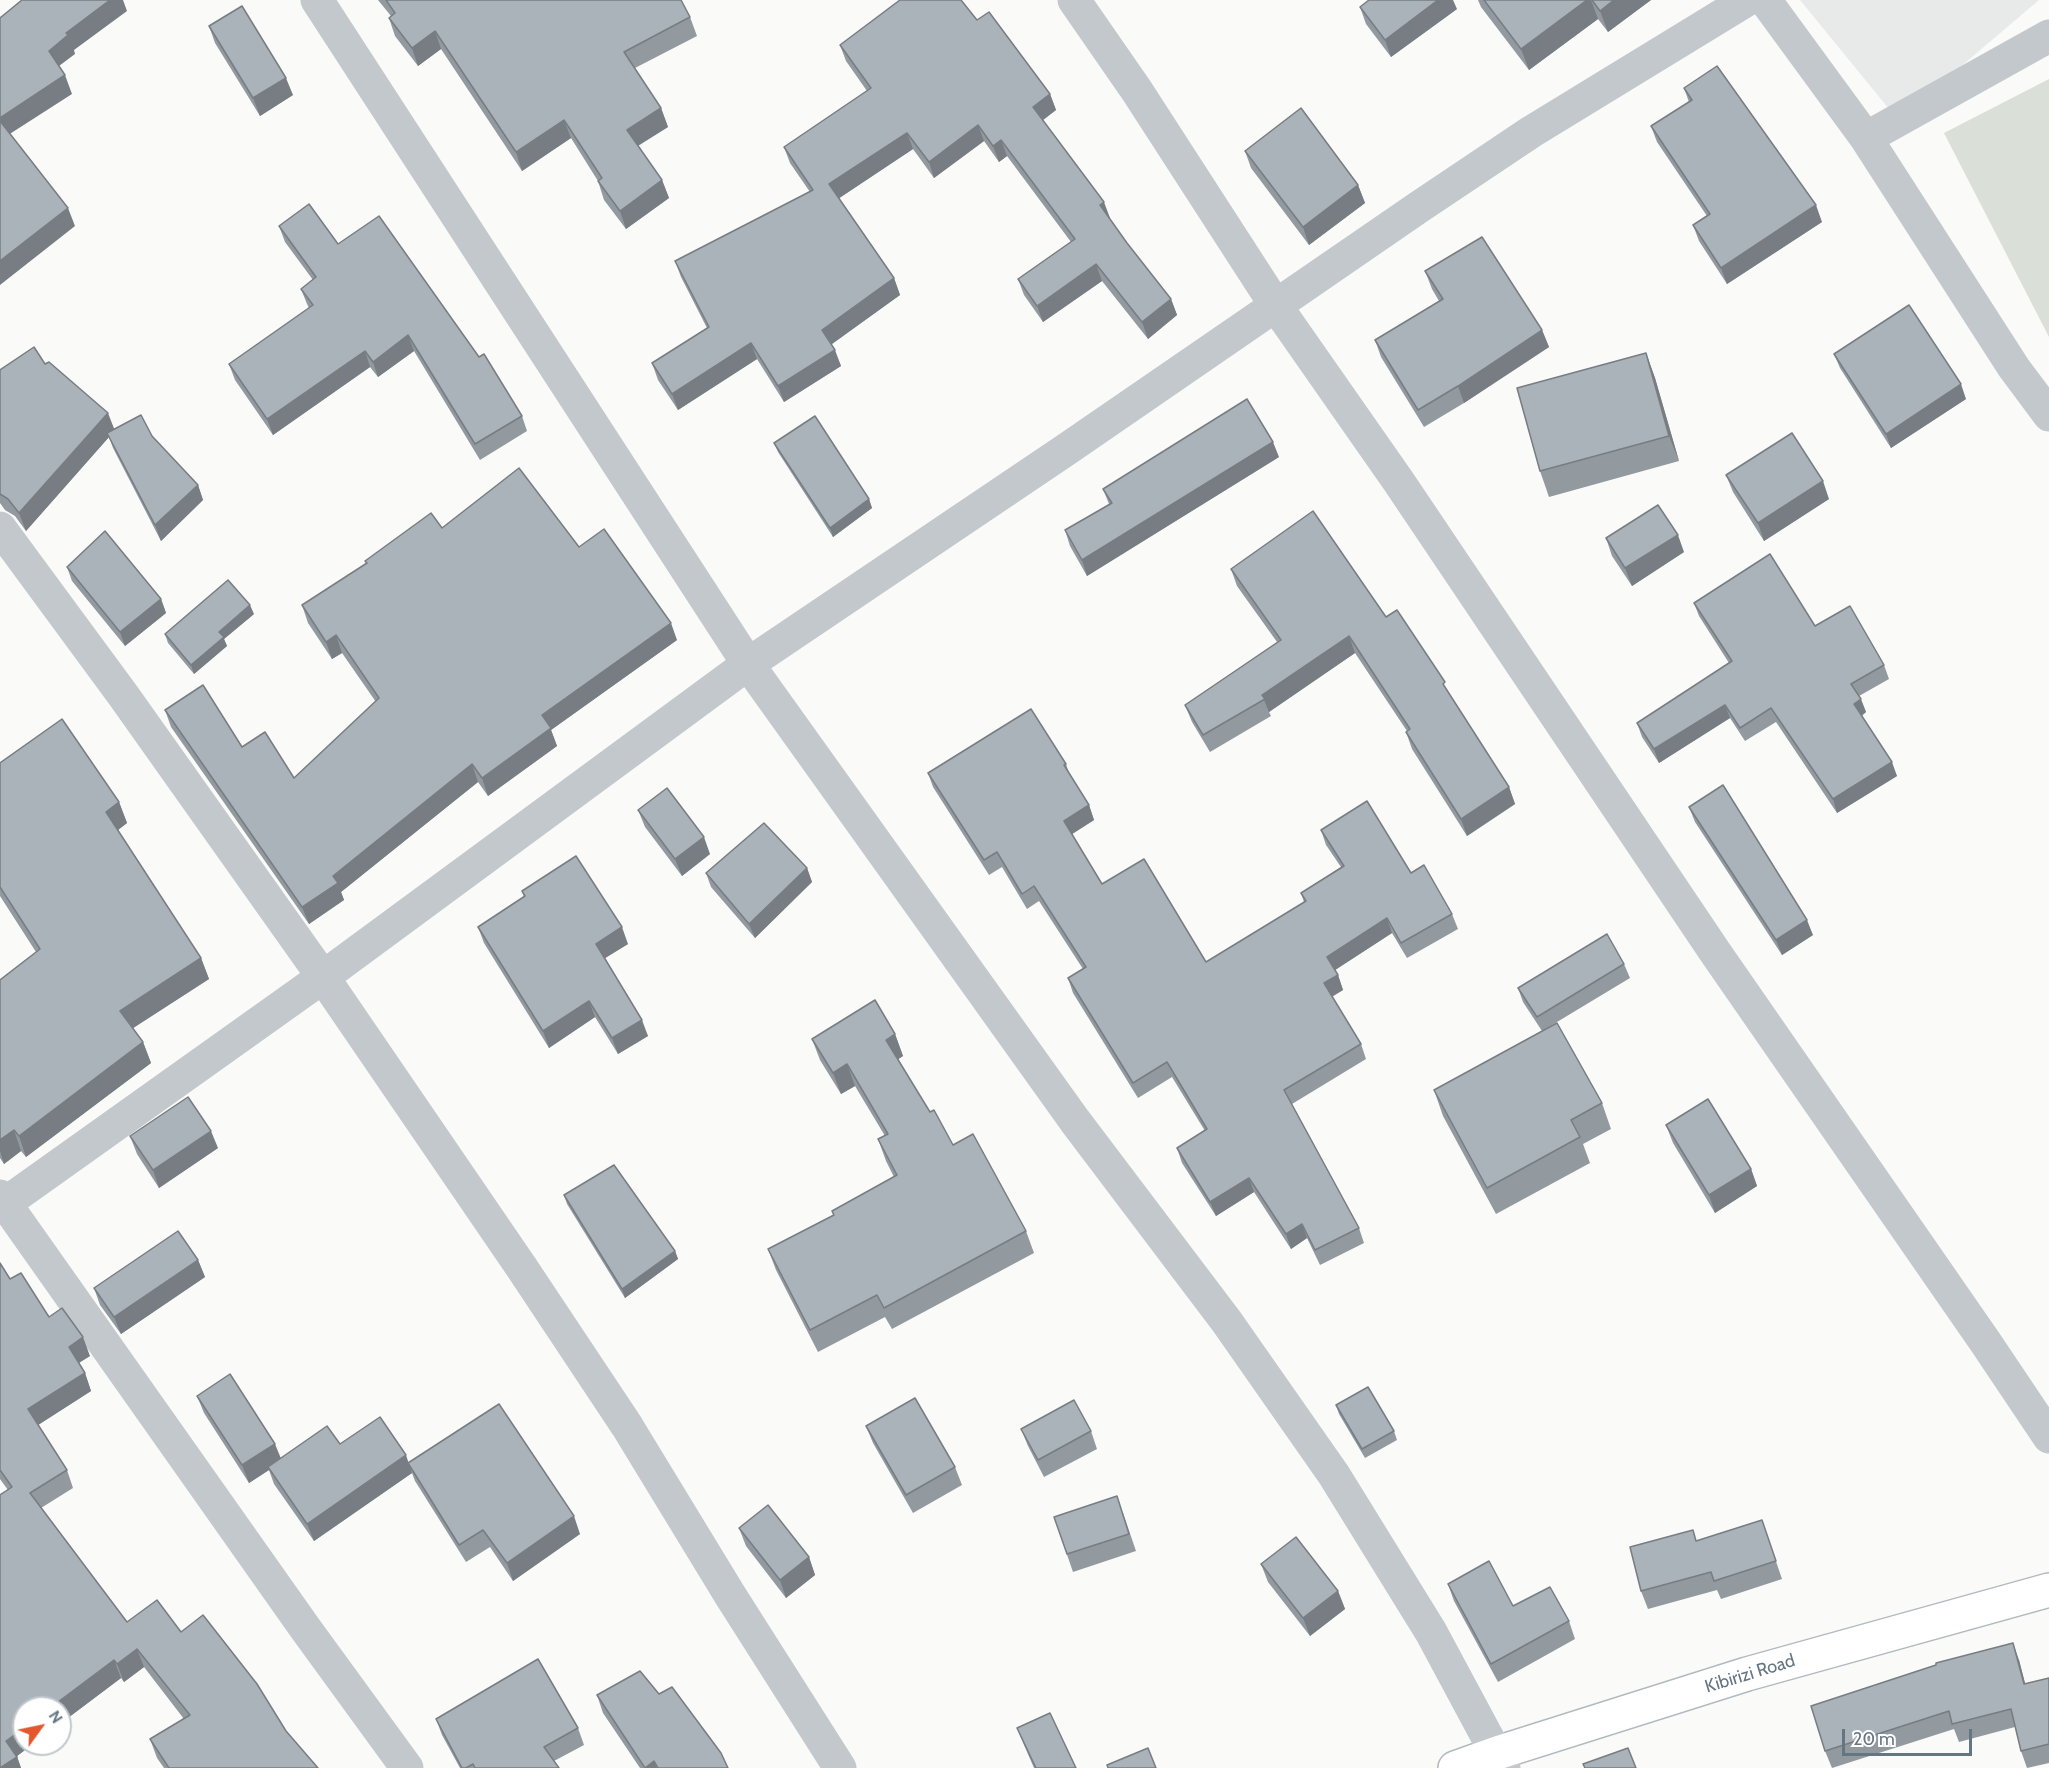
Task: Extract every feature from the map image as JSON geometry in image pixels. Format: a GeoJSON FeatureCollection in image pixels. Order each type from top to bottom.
{"type":"FeatureCollection","features":[{"type":"Feature","properties":{"kind":"street"},"geometry":{"type":"LineString","coordinates":[[317,0],[748,664],[1075,1121],[1227,1323],[1334,1475],[1431,1632],[1501,1760]]}},
{"type":"Feature","properties":{"kind":"street"},"geometry":{"type":"LineString","coordinates":[[1074,0],[1137,91],[1276,306],[1399,482],[1715,952],[1986,1342],[2049,1437]]}},
{"type":"Feature","properties":{"kind":"street"},"geometry":{"type":"LineString","coordinates":[[407,1768],[2,1202],[323,977],[748,664],[1419,207],[1532,132],[1747,0]]}},
{"type":"Feature","properties":{"kind":"street"},"geometry":{"type":"LineString","coordinates":[[1766,0],[1866,138],[2014,368],[2049,414]]}},
{"type":"Feature","properties":{"kind":"street"},"geometry":{"type":"LineString","coordinates":[[1866,138],[2049,36]]}},
{"type":"Feature","properties":{"kind":"street"},"geometry":{"type":"LineString","coordinates":[[0,528],[123,695],[323,977],[627,1426],[840,1768]]}},
{"type":"Feature","properties":{"kind":"street","name":"Kibirizi Road"},"geometry":{"type":"LineString","coordinates":[[1455,1768],[1501,1760],[1747,1674],[2049,1590]]}},
{"type":"Feature","properties":{"kind":"shaded area"},"geometry":{"type":"Polygon","coordinates":[[[1800,0],[2039,0],[1898,120],[1800,0]]]}},
{"type":"Feature","properties":{"kind":"shaded area"},"geometry":{"type":"Polygon","coordinates":[[[2049,79],[2049,337],[1944,133],[2049,79]]]}},
{"type":"Feature","properties":{"kind":"building"},"geometry":{"type":"Polygon","coordinates":[[[22,0],[110,0],[66,33],[68,35],[49,51],[65,75],[0,118],[0,18],[22,0]]]}},
{"type":"Feature","properties":{"kind":"building"},"geometry":{"type":"Polygon","coordinates":[[[386,0],[681,0],[690,17],[624,52],[661,108],[627,130],[662,180],[620,211],[598,181],[602,178],[564,120],[516,152],[435,31],[412,48],[389,18],[395,13],[386,0]]]}},
{"type":"Feature","properties":{"kind":"building"},"geometry":{"type":"Polygon","coordinates":[[[900,0],[961,0],[977,20],[989,12],[1050,94],[1033,107],[1104,202],[1100,205],[1127,243],[1171,299],[1142,322],[1096,264],[1037,306],[1018,279],[1075,239],[1001,140],[993,146],[978,125],[929,162],[907,133],[829,184],[894,278],[822,330],[835,350],[778,386],[751,343],[672,394],[652,363],[709,327],[675,261],[813,190],[784,147],[871,88],[840,45],[900,0]]]}},
{"type":"Feature","properties":{"kind":"building"},"geometry":{"type":"Polygon","coordinates":[[[1369,0],[1438,0],[1385,40],[1360,7],[1369,0]]]}},
{"type":"Feature","properties":{"kind":"building"},"geometry":{"type":"Polygon","coordinates":[[[1484,0],[1587,0],[1521,49],[1484,0]]]}},
{"type":"Feature","properties":{"kind":"building"},"geometry":{"type":"Polygon","coordinates":[[[1592,0],[1614,0],[1600,11],[1592,0]]]}},
{"type":"Feature","properties":{"kind":"building"},"geometry":{"type":"Polygon","coordinates":[[[242,6],[286,78],[253,98],[209,26],[242,6]]]}},
{"type":"Feature","properties":{"kind":"building"},"geometry":{"type":"Polygon","coordinates":[[[1717,66],[1816,205],[1721,268],[1693,225],[1710,214],[1651,126],[1692,100],[1684,88],[1717,66]]]}},
{"type":"Feature","properties":{"kind":"building"},"geometry":{"type":"Polygon","coordinates":[[[1301,108],[1358,185],[1303,227],[1245,151],[1301,108]]]}},
{"type":"Feature","properties":{"kind":"building"},"geometry":{"type":"Polygon","coordinates":[[[0,121],[68,208],[0,261],[0,121]]]}},
{"type":"Feature","properties":{"kind":"building"},"geometry":{"type":"Polygon","coordinates":[[[309,204],[338,244],[379,216],[479,357],[484,354],[522,416],[475,444],[408,335],[373,362],[365,351],[267,419],[229,364],[313,305],[301,289],[316,277],[279,226],[309,204]]]}},
{"type":"Feature","properties":{"kind":"building"},"geometry":{"type":"Polygon","coordinates":[[[1482,237],[1542,330],[1418,410],[1375,340],[1443,299],[1425,271],[1482,237]]]}},
{"type":"Feature","properties":{"kind":"building"},"geometry":{"type":"Polygon","coordinates":[[[1909,305],[1961,384],[1886,434],[1834,354],[1909,305]]]}},
{"type":"Feature","properties":{"kind":"building"},"geometry":{"type":"Polygon","coordinates":[[[34,347],[45,364],[49,362],[108,413],[19,513],[8,499],[0,494],[0,370],[34,347]]]}},
{"type":"Feature","properties":{"kind":"building"},"geometry":{"type":"Polygon","coordinates":[[[1646,353],[1669,436],[1540,471],[1517,388],[1646,353]]]}},
{"type":"Feature","properties":{"kind":"building"},"geometry":{"type":"Polygon","coordinates":[[[1247,399],[1273,442],[1082,560],[1065,530],[1112,503],[1103,489],[1247,399]]]}},
{"type":"Feature","properties":{"kind":"building"},"geometry":{"type":"Polygon","coordinates":[[[141,415],[152,436],[198,485],[155,525],[107,433],[141,415]]]}},
{"type":"Feature","properties":{"kind":"building"},"geometry":{"type":"Polygon","coordinates":[[[815,416],[869,499],[830,528],[774,443],[815,416]]]}},
{"type":"Feature","properties":{"kind":"building"},"geometry":{"type":"Polygon","coordinates":[[[1792,433],[1823,481],[1758,523],[1726,475],[1792,433]]]}},
{"type":"Feature","properties":{"kind":"building"},"geometry":{"type":"Polygon","coordinates":[[[519,468],[579,547],[604,529],[671,623],[542,715],[551,728],[482,778],[472,764],[333,876],[338,883],[302,907],[165,710],[203,685],[242,747],[265,732],[294,778],[379,698],[336,635],[326,642],[302,605],[367,563],[365,561],[431,513],[442,528],[519,468]]]}},
{"type":"Feature","properties":{"kind":"building"},"geometry":{"type":"Polygon","coordinates":[[[1658,505],[1678,535],[1625,568],[1606,538],[1658,505]]]}},
{"type":"Feature","properties":{"kind":"building"},"geometry":{"type":"Polygon","coordinates":[[[1313,511],[1386,617],[1397,610],[1445,682],[1443,684],[1509,787],[1461,819],[1406,732],[1410,729],[1349,636],[1262,695],[1265,699],[1203,735],[1185,705],[1281,640],[1231,569],[1313,511]]]}},
{"type":"Feature","properties":{"kind":"building"},"geometry":{"type":"Polygon","coordinates":[[[105,531],[161,599],[120,632],[67,567],[105,531]]]}},
{"type":"Feature","properties":{"kind":"building"},"geometry":{"type":"Polygon","coordinates":[[[1770,554],[1815,626],[1850,606],[1884,665],[1851,684],[1861,699],[1854,704],[1892,762],[1833,799],[1771,708],[1740,728],[1725,705],[1654,749],[1637,723],[1732,661],[1694,603],[1770,554]]]}},
{"type":"Feature","properties":{"kind":"building"},"geometry":{"type":"Polygon","coordinates":[[[228,580],[250,605],[219,632],[224,637],[191,665],[165,634],[228,580]]]}},
{"type":"Feature","properties":{"kind":"building"},"geometry":{"type":"Polygon","coordinates":[[[1031,709],[1089,805],[1064,821],[1102,884],[1144,859],[1206,962],[1306,901],[1301,893],[1344,866],[1321,830],[1367,801],[1411,873],[1424,865],[1452,914],[1401,943],[1387,918],[1327,957],[1338,975],[1324,983],[1361,1044],[1284,1090],[1359,1228],[1315,1250],[1302,1224],[1286,1234],[1249,1178],[1210,1202],[1177,1148],[1207,1129],[1167,1062],[1133,1083],[1068,978],[1086,967],[1034,886],[1022,894],[997,852],[984,860],[928,773],[1031,709]]]}},
{"type":"Feature","properties":{"kind":"building"},"geometry":{"type":"Polygon","coordinates":[[[62,719],[119,802],[106,812],[201,958],[120,1011],[143,1042],[19,1136],[14,1130],[0,1140],[0,980],[40,949],[0,887],[0,763],[62,719]]]}},
{"type":"Feature","properties":{"kind":"building"},"geometry":{"type":"Polygon","coordinates":[[[1723,785],[1807,920],[1776,940],[1689,807],[1723,785]]]}},
{"type":"Feature","properties":{"kind":"building"},"geometry":{"type":"Polygon","coordinates":[[[667,788],[704,837],[675,859],[638,810],[667,788]]]}},
{"type":"Feature","properties":{"kind":"building"},"geometry":{"type":"Polygon","coordinates":[[[764,823],[807,868],[749,924],[706,873],[764,823]]]}},
{"type":"Feature","properties":{"kind":"building"},"geometry":{"type":"Polygon","coordinates":[[[576,856],[622,927],[596,944],[642,1020],[612,1038],[589,1001],[543,1031],[478,927],[525,896],[522,891],[576,856]]]}},
{"type":"Feature","properties":{"kind":"building"},"geometry":{"type":"Polygon","coordinates":[[[1607,934],[1624,964],[1537,1017],[1518,988],[1607,934]]]}},
{"type":"Feature","properties":{"kind":"building"},"geometry":{"type":"Polygon","coordinates":[[[875,1000],[895,1034],[886,1040],[930,1112],[934,1110],[953,1145],[973,1134],[1026,1231],[884,1308],[877,1295],[810,1330],[768,1249],[834,1215],[832,1211],[897,1175],[878,1139],[888,1134],[847,1064],[833,1073],[812,1039],[875,1000]]]}},
{"type":"Feature","properties":{"kind":"building"},"geometry":{"type":"Polygon","coordinates":[[[1557,1023],[1602,1103],[1571,1120],[1580,1137],[1487,1188],[1434,1090],[1557,1023]]]}},
{"type":"Feature","properties":{"kind":"building"},"geometry":{"type":"Polygon","coordinates":[[[188,1097],[211,1131],[153,1170],[130,1136],[188,1097]]]}},
{"type":"Feature","properties":{"kind":"building"},"geometry":{"type":"Polygon","coordinates":[[[1708,1099],[1751,1169],[1709,1195],[1666,1125],[1708,1099]]]}},
{"type":"Feature","properties":{"kind":"building"},"geometry":{"type":"Polygon","coordinates":[[[614,1165],[675,1251],[622,1289],[564,1195],[614,1165]]]}},
{"type":"Feature","properties":{"kind":"building"},"geometry":{"type":"Polygon","coordinates":[[[178,1231],[198,1260],[114,1317],[94,1288],[178,1231]]]}},
{"type":"Feature","properties":{"kind":"building"},"geometry":{"type":"Polygon","coordinates":[[[0,1263],[10,1279],[21,1273],[49,1317],[62,1308],[83,1337],[69,1347],[85,1373],[28,1409],[67,1470],[30,1493],[127,1622],[157,1600],[181,1632],[203,1615],[257,1684],[286,1731],[318,1768],[169,1768],[150,1739],[190,1715],[137,1649],[117,1664],[114,1660],[66,1696],[12,1696],[12,1737],[6,1741],[12,1750],[12,1756],[17,1757],[0,1768],[0,1495],[12,1487],[0,1470],[0,1263]]]}},
{"type":"Feature","properties":{"kind":"building"},"geometry":{"type":"Polygon","coordinates":[[[230,1374],[275,1444],[242,1465],[197,1396],[230,1374]]]}},
{"type":"Feature","properties":{"kind":"building"},"geometry":{"type":"Polygon","coordinates":[[[1368,1387],[1394,1431],[1362,1449],[1336,1405],[1368,1387]]]}},
{"type":"Feature","properties":{"kind":"building"},"geometry":{"type":"Polygon","coordinates":[[[915,1398],[955,1467],[906,1495],[866,1426],[915,1398]]]}},
{"type":"Feature","properties":{"kind":"building"},"geometry":{"type":"Polygon","coordinates":[[[1074,1400],[1091,1431],[1038,1460],[1021,1429],[1074,1400]]]}},
{"type":"Feature","properties":{"kind":"building"},"geometry":{"type":"Polygon","coordinates":[[[499,1404],[574,1516],[507,1563],[483,1530],[459,1545],[408,1463],[499,1404]]]}},
{"type":"Feature","properties":{"kind":"building"},"geometry":{"type":"Polygon","coordinates":[[[380,1417],[406,1455],[307,1524],[268,1467],[327,1426],[340,1444],[380,1417]]]}},
{"type":"Feature","properties":{"kind":"building"},"geometry":{"type":"Polygon","coordinates":[[[1117,1496],[1129,1534],[1067,1554],[1054,1517],[1117,1496]]]}},
{"type":"Feature","properties":{"kind":"building"},"geometry":{"type":"Polygon","coordinates":[[[768,1505],[809,1557],[780,1580],[739,1528],[768,1505]]]}},
{"type":"Feature","properties":{"kind":"building"},"geometry":{"type":"Polygon","coordinates":[[[1762,1520],[1776,1561],[1714,1581],[1711,1572],[1641,1591],[1630,1547],[1693,1530],[1696,1541],[1762,1520]]]}},
{"type":"Feature","properties":{"kind":"building"},"geometry":{"type":"Polygon","coordinates":[[[1296,1537],[1338,1591],[1303,1618],[1261,1564],[1296,1537]]]}},
{"type":"Feature","properties":{"kind":"building"},"geometry":{"type":"Polygon","coordinates":[[[1489,1561],[1513,1606],[1550,1587],[1569,1621],[1491,1664],[1448,1584],[1489,1561]]]}},
{"type":"Feature","properties":{"kind":"building"},"geometry":{"type":"Polygon","coordinates":[[[2013,1643],[2024,1684],[2049,1678],[2049,1744],[2021,1751],[2011,1709],[1952,1724],[1949,1711],[1825,1751],[1811,1706],[1936,1665],[1936,1663],[2013,1643]]]}},
{"type":"Feature","properties":{"kind":"building"},"geometry":{"type":"Polygon","coordinates":[[[538,1659],[578,1728],[544,1747],[559,1768],[475,1768],[473,1764],[462,1768],[436,1719],[538,1659]]]}},
{"type":"Feature","properties":{"kind":"building"},"geometry":{"type":"Polygon","coordinates":[[[640,1671],[659,1694],[672,1687],[721,1753],[728,1768],[658,1768],[654,1761],[645,1768],[597,1695],[640,1671]]]}},
{"type":"Feature","properties":{"kind":"building"},"geometry":{"type":"Polygon","coordinates":[[[1050,1713],[1076,1768],[1036,1768],[1017,1728],[1050,1713]]]}},
{"type":"Feature","properties":{"kind":"building"},"geometry":{"type":"Polygon","coordinates":[[[1148,1748],[1156,1768],[1108,1768],[1107,1765],[1148,1748]]]}},
{"type":"Feature","properties":{"kind":"building"},"geometry":{"type":"Polygon","coordinates":[[[1628,1748],[1636,1768],[1585,1768],[1583,1764],[1628,1748]]]}}]}
